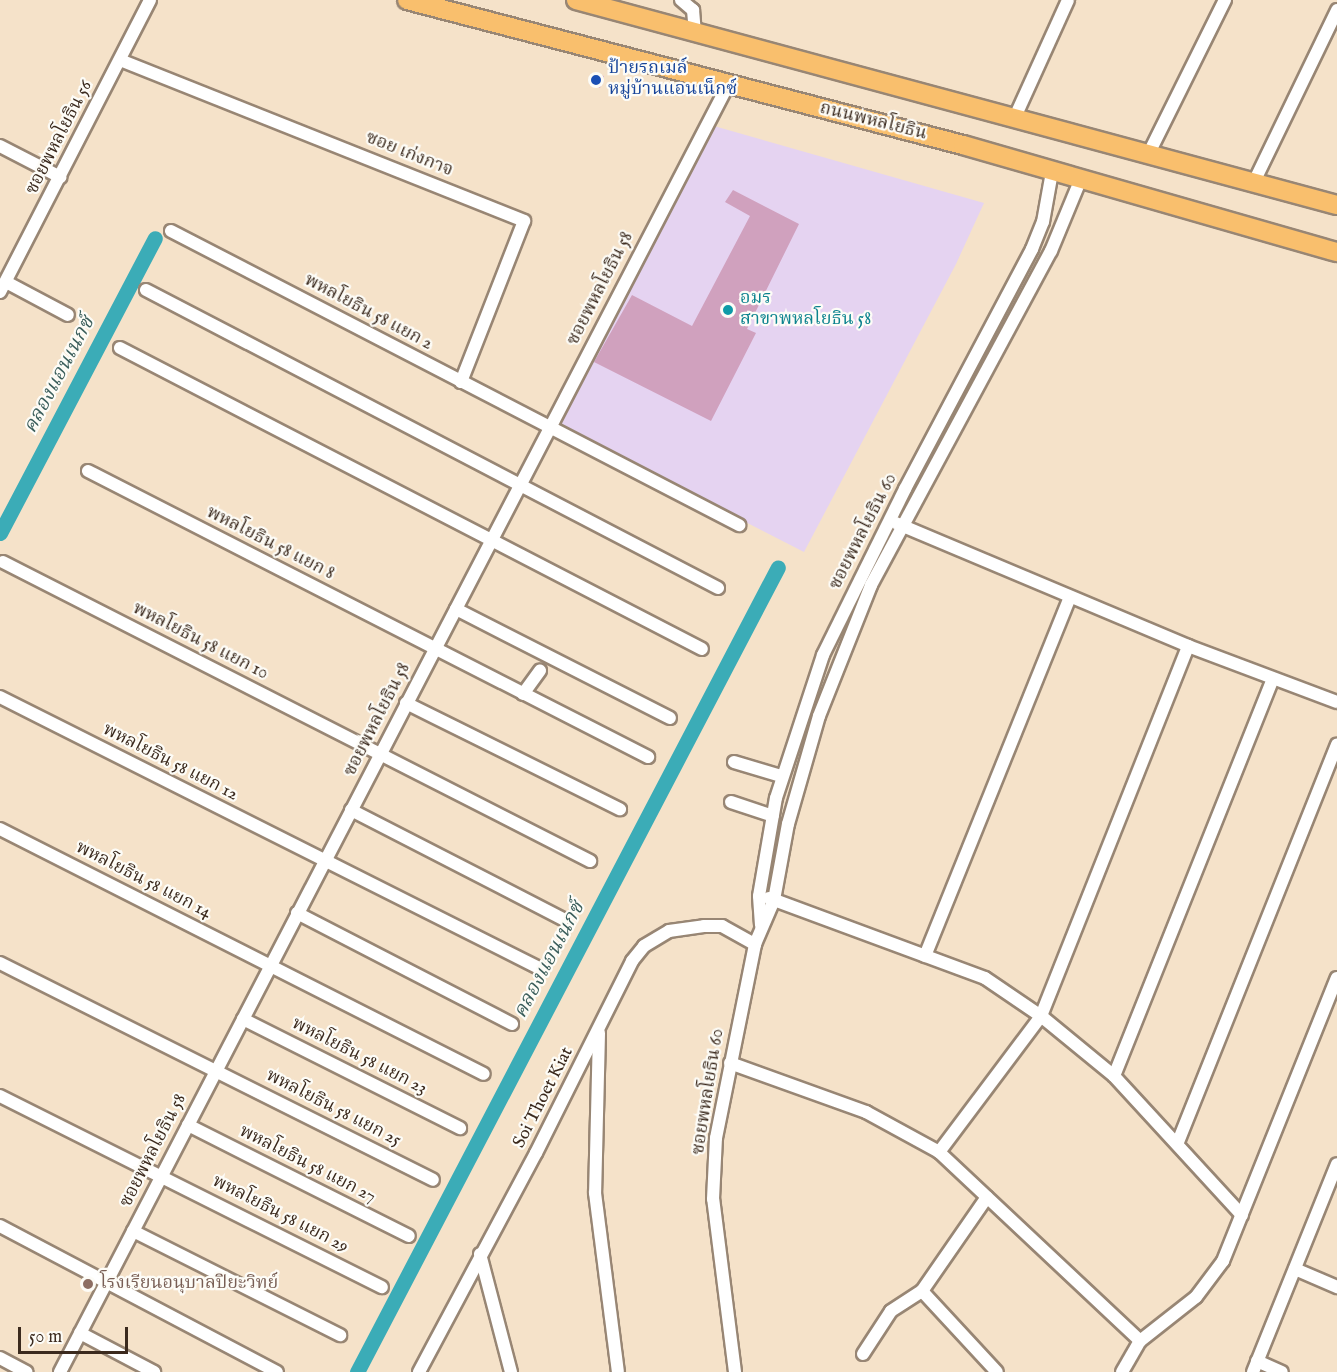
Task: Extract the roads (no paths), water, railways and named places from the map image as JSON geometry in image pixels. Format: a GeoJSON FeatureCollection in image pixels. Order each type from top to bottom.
{"type":"FeatureCollection","features":[{"type":"Feature","properties":{"kind":"main road","name":"ถนนพหลโยธิน"},"geometry":{"type":"LineString","coordinates":[[407,0],[1052,172],[1337,252]]}},
{"type":"Feature","properties":{"kind":"main road"},"geometry":{"type":"LineString","coordinates":[[576,0],[1337,205]]}},
{"type":"Feature","properties":{"kind":"street","name":"ซอยพหลโยธิน 56"},"geometry":{"type":"LineString","coordinates":[[3,287],[150,0]]}},
{"type":"Feature","properties":{"kind":"street"},"geometry":{"type":"LineString","coordinates":[[1015,117],[1068,0]]}},
{"type":"Feature","properties":{"kind":"street"},"geometry":{"type":"LineString","coordinates":[[1148,155],[1225,0]]}},
{"type":"Feature","properties":{"kind":"street"},"geometry":{"type":"LineString","coordinates":[[686,1],[695,20],[695,32]]}},
{"type":"Feature","properties":{"kind":"street"},"geometry":{"type":"LineString","coordinates":[[1254,182],[1337,10]]}},
{"type":"Feature","properties":{"kind":"street","name":"ซอย เก่งกาจ"},"geometry":{"type":"LineString","coordinates":[[120,60],[524,221],[461,382]]}},
{"type":"Feature","properties":{"kind":"street","name":"ซอยพหลโยธิน 58"},"geometry":{"type":"LineString","coordinates":[[60,1372],[728,85]]}},
{"type":"Feature","properties":{"kind":"street"},"geometry":{"type":"LineString","coordinates":[[0,146],[60,177]]}},
{"type":"Feature","properties":{"kind":"street","name":"ซอยพหลโยธิน 60"},"geometry":{"type":"LineString","coordinates":[[761,927],[759,896],[781,776],[823,655],[889,520],[1032,249],[1043,222],[1052,172]]}},
{"type":"Feature","properties":{"kind":"street","name":"ซอยพหลโยธิน 60"},"geometry":{"type":"LineString","coordinates":[[735,1372],[713,1199],[716,1138],[755,944],[774,900],[788,824],[819,716],[871,585],[1051,251],[1080,181]]}},
{"type":"Feature","properties":{"kind":"street","name":"พหลโยธิน 58 แยก 2"},"geometry":{"type":"LineString","coordinates":[[171,231],[739,525]]}},
{"type":"Feature","properties":{"kind":"street"},"geometry":{"type":"LineString","coordinates":[[3,287],[68,315]]}},
{"type":"Feature","properties":{"kind":"street"},"geometry":{"type":"LineString","coordinates":[[146,290],[718,588]]}},
{"type":"Feature","properties":{"kind":"street"},"geometry":{"type":"LineString","coordinates":[[120,348],[702,649]]}},
{"type":"Feature","properties":{"kind":"street","name":"พหลโยธิน 58 แยก 8"},"geometry":{"type":"LineString","coordinates":[[88,471],[648,757]]}},
{"type":"Feature","properties":{"kind":"street"},"geometry":{"type":"LineString","coordinates":[[905,489],[918,495]]}},
{"type":"Feature","properties":{"kind":"street"},"geometry":{"type":"LineString","coordinates":[[889,520],[1188,646],[1337,702]]}},
{"type":"Feature","properties":{"kind":"street","name":"พหลโยธิน 58 แยก 10"},"geometry":{"type":"LineString","coordinates":[[3,562],[590,861]]}},
{"type":"Feature","properties":{"kind":"street"},"geometry":{"type":"LineString","coordinates":[[926,956],[1070,597]]}},
{"type":"Feature","properties":{"kind":"street"},"geometry":{"type":"LineString","coordinates":[[456,609],[670,718]]}},
{"type":"Feature","properties":{"kind":"street"},"geometry":{"type":"LineString","coordinates":[[939,1152],[1041,1016],[1188,646]]}},
{"type":"Feature","properties":{"kind":"street"},"geometry":{"type":"LineString","coordinates":[[523,694],[540,671]]}},
{"type":"Feature","properties":{"kind":"street"},"geometry":{"type":"LineString","coordinates":[[1114,1076],[1273,679]]}},
{"type":"Feature","properties":{"kind":"street","name":"พหลโยธิน 58 แยก 12"},"geometry":{"type":"LineString","coordinates":[[0,697],[539,968]]}},
{"type":"Feature","properties":{"kind":"street"},"geometry":{"type":"LineString","coordinates":[[406,703],[620,809]]}},
{"type":"Feature","properties":{"kind":"street"},"geometry":{"type":"LineString","coordinates":[[1178,1142],[1337,745]]}},
{"type":"Feature","properties":{"kind":"street"},"geometry":{"type":"LineString","coordinates":[[734,762],[781,776]]}},
{"type":"Feature","properties":{"kind":"street"},"geometry":{"type":"LineString","coordinates":[[730,802],[773,816]]}},
{"type":"Feature","properties":{"kind":"street"},"geometry":{"type":"LineString","coordinates":[[351,810],[563,919]]}},
{"type":"Feature","properties":{"kind":"street","name":"พหลโยธิน 58 แยก 14"},"geometry":{"type":"LineString","coordinates":[[0,829],[484,1074]]}},
{"type":"Feature","properties":{"kind":"street"},"geometry":{"type":"LineString","coordinates":[[759,896],[985,978],[1041,1016],[1114,1076],[1178,1142],[1242,1215]]}},
{"type":"Feature","properties":{"kind":"street"},"geometry":{"type":"LineString","coordinates":[[297,914],[512,1024]]}},
{"type":"Feature","properties":{"kind":"street","name":"Soi Thoet Kiat"},"geometry":{"type":"LineString","coordinates":[[419,1372],[599,1029],[632,961],[654,939],[684,927],[722,926],[755,944]]}},
{"type":"Feature","properties":{"kind":"street","name":"พหลโยธิน 58 แยก 25"},"geometry":{"type":"LineString","coordinates":[[0,963],[433,1180]]}},
{"type":"Feature","properties":{"kind":"street"},"geometry":{"type":"LineString","coordinates":[[1122,1372],[1140,1341],[1213,1279],[1242,1215],[1337,978]]}},
{"type":"Feature","properties":{"kind":"street","name":"พหลโยธิน 58 แยก 23"},"geometry":{"type":"LineString","coordinates":[[243,1019],[460,1128]]}},
{"type":"Feature","properties":{"kind":"street"},"geometry":{"type":"LineString","coordinates":[[599,1029],[595,1193],[618,1372]]}},
{"type":"Feature","properties":{"kind":"street"},"geometry":{"type":"LineString","coordinates":[[730,1064],[866,1112],[939,1152],[1140,1341]]}},
{"type":"Feature","properties":{"kind":"street","name":"พหลโยธิน 58 แยก 29"},"geometry":{"type":"LineString","coordinates":[[0,1096],[382,1287]]}},
{"type":"Feature","properties":{"kind":"street","name":"พหลโยธิน 58 แยก 27"},"geometry":{"type":"LineString","coordinates":[[188,1125],[409,1236]]}},
{"type":"Feature","properties":{"kind":"street"},"geometry":{"type":"LineString","coordinates":[[1282,1372],[1255,1367],[1334,1180],[1337,1164]]}},
{"type":"Feature","properties":{"kind":"street"},"geometry":{"type":"LineString","coordinates":[[863,1354],[891,1311],[922,1291],[987,1197]]}},
{"type":"Feature","properties":{"kind":"street"},"geometry":{"type":"LineString","coordinates":[[0,1226],[277,1372]]}},
{"type":"Feature","properties":{"kind":"street"},"geometry":{"type":"LineString","coordinates":[[133,1231],[340,1335]]}},
{"type":"Feature","properties":{"kind":"street"},"geometry":{"type":"LineString","coordinates":[[480,1254],[511,1372]]}},
{"type":"Feature","properties":{"kind":"street"},"geometry":{"type":"LineString","coordinates":[[1295,1269],[1337,1287]]}},
{"type":"Feature","properties":{"kind":"street"},"geometry":{"type":"LineString","coordinates":[[922,1291],[997,1372]]}},
{"type":"Feature","properties":{"kind":"street"},"geometry":{"type":"LineString","coordinates":[[80,1333],[154,1372]]}},
{"type":"Feature","properties":{"kind":"street"},"geometry":{"type":"LineString","coordinates":[[0,1359],[26,1372]]}},
{"type":"Feature","properties":{"kind":"waterway","name":"คลองแอนเนกซ์"},"geometry":{"type":"LineString","coordinates":[[0,533],[155,238]]}},
{"type":"Feature","properties":{"kind":"waterway","name":"คลองแอนเนกซ์"},"geometry":{"type":"LineString","coordinates":[[357,1372],[778,567]]}},
{"type":"Feature","properties":{"kind":"place","name":"ป้ายรถเมล์ หมู่บ้านแอนเน็กซ์"},"geometry":{"type":"Point","coordinates":[596,80]}},
{"type":"Feature","properties":{"kind":"place","name":"อมร สาขาพหลโยธิน 58"},"geometry":{"type":"Point","coordinates":[728,310]}},
{"type":"Feature","properties":{"kind":"place","name":"โรงเรียนอนุบาลปิยะวิทย์"},"geometry":{"type":"Point","coordinates":[88,1284]}}]}
